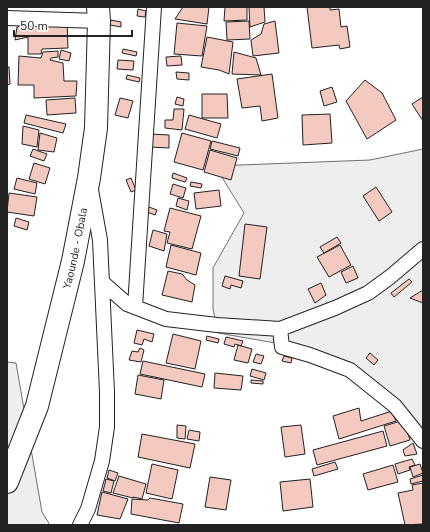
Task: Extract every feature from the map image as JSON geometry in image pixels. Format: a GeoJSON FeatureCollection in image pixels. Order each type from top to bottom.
{"type":"FeatureCollection","features":[{"type":"Feature","properties":{"kind":"highway","name":"Yaounde - Obala"},"geometry":{"type":"LineString","coordinates":[[7,482],[37,406],[73,261],[89,178],[96,128],[99,14]]}},
{"type":"Feature","properties":{"kind":"street"},"geometry":{"type":"LineString","coordinates":[[135,307],[154,7]]}},
{"type":"Feature","properties":{"kind":"street"},"geometry":{"type":"LineString","coordinates":[[7,18],[99,14]]}},
{"type":"Feature","properties":{"kind":"street"},"geometry":{"type":"LineString","coordinates":[[80,525],[88,509],[102,461],[107,427],[107,392],[100,240],[89,178]]}},
{"type":"Feature","properties":{"kind":"street"},"geometry":{"type":"LineString","coordinates":[[102,282],[127,304],[166,320],[216,326],[280,329],[335,308],[368,293],[390,277],[423,249]]}},
{"type":"Feature","properties":{"kind":"street"},"geometry":{"type":"LineString","coordinates":[[280,329],[282,347],[310,355],[350,370],[395,406],[423,441]]}},
{"type":"Feature","properties":{"kind":"shaded area"},"geometry":{"type":"Polygon","coordinates":[[[423,149],[423,450],[397,410],[350,372],[281,344],[218,333],[213,309],[213,268],[244,213],[215,166],[370,160],[423,149]]]}},
{"type":"Feature","properties":{"kind":"shaded area"},"geometry":{"type":"Polygon","coordinates":[[[7,362],[16,363],[42,512],[50,525],[7,525],[7,362]]]}},
{"type":"Feature","properties":{"kind":"building"},"geometry":{"type":"Polygon","coordinates":[[[183,7],[209,7],[207,24],[175,19],[183,7]]]}},
{"type":"Feature","properties":{"kind":"building"},"geometry":{"type":"Polygon","coordinates":[[[225,7],[247,7],[247,20],[224,21],[225,7]]]}},
{"type":"Feature","properties":{"kind":"building"},"geometry":{"type":"Polygon","coordinates":[[[249,7],[264,7],[265,22],[250,27],[249,7]]]}},
{"type":"Feature","properties":{"kind":"building"},"geometry":{"type":"Polygon","coordinates":[[[307,7],[330,7],[330,10],[339,9],[341,27],[347,26],[350,47],[340,49],[339,45],[312,48],[307,7]]]}},
{"type":"Feature","properties":{"kind":"building"},"geometry":{"type":"Polygon","coordinates":[[[138,9],[146,11],[145,17],[137,16],[138,9]]]}},
{"type":"Feature","properties":{"kind":"building"},"geometry":{"type":"Polygon","coordinates":[[[67,20],[68,48],[42,49],[41,54],[28,54],[28,37],[15,40],[17,27],[28,22],[67,20]]]}},
{"type":"Feature","properties":{"kind":"building"},"geometry":{"type":"Polygon","coordinates":[[[111,20],[121,22],[121,27],[110,25],[111,20]]]}},
{"type":"Feature","properties":{"kind":"building"},"geometry":{"type":"Polygon","coordinates":[[[249,21],[250,39],[227,40],[226,22],[249,21]]]}},
{"type":"Feature","properties":{"kind":"building"},"geometry":{"type":"Polygon","coordinates":[[[275,21],[279,53],[253,56],[251,40],[261,34],[264,24],[275,21]]]}},
{"type":"Feature","properties":{"kind":"building"},"geometry":{"type":"Polygon","coordinates":[[[177,23],[207,26],[202,56],[174,54],[177,23]]]}},
{"type":"Feature","properties":{"kind":"building"},"geometry":{"type":"Polygon","coordinates":[[[207,37],[233,42],[229,74],[219,70],[201,67],[207,37]]]}},
{"type":"Feature","properties":{"kind":"building"},"geometry":{"type":"Polygon","coordinates":[[[123,49],[137,52],[136,56],[122,53],[123,49]]]}},
{"type":"Feature","properties":{"kind":"building"},"geometry":{"type":"Polygon","coordinates":[[[61,50],[71,53],[69,61],[59,59],[61,50]]]}},
{"type":"Feature","properties":{"kind":"building"},"geometry":{"type":"Polygon","coordinates":[[[58,51],[58,57],[51,58],[50,60],[63,63],[64,81],[77,81],[76,96],[34,98],[34,85],[18,85],[19,56],[41,58],[43,52],[58,51]]]}},
{"type":"Feature","properties":{"kind":"building"},"geometry":{"type":"Polygon","coordinates":[[[234,52],[256,58],[261,75],[232,74],[234,52]]]}},
{"type":"Feature","properties":{"kind":"building"},"geometry":{"type":"Polygon","coordinates":[[[181,56],[182,65],[167,66],[166,57],[181,56]]]}},
{"type":"Feature","properties":{"kind":"building"},"geometry":{"type":"Polygon","coordinates":[[[118,60],[134,61],[133,70],[117,69],[118,60]]]}},
{"type":"Feature","properties":{"kind":"building"},"geometry":{"type":"Polygon","coordinates":[[[7,67],[9,67],[10,84],[7,85],[7,67]]]}},
{"type":"Feature","properties":{"kind":"building"},"geometry":{"type":"Polygon","coordinates":[[[176,72],[189,73],[189,80],[177,79],[176,72]]]}},
{"type":"Feature","properties":{"kind":"building"},"geometry":{"type":"Polygon","coordinates":[[[272,74],[278,118],[262,121],[260,106],[242,108],[237,79],[272,74]]]}},
{"type":"Feature","properties":{"kind":"building"},"geometry":{"type":"Polygon","coordinates":[[[127,75],[140,78],[139,82],[126,79],[127,75]]]}},
{"type":"Feature","properties":{"kind":"building"},"geometry":{"type":"Polygon","coordinates":[[[365,80],[382,93],[396,120],[367,139],[346,101],[365,80]]]}},
{"type":"Feature","properties":{"kind":"building"},"geometry":{"type":"Polygon","coordinates":[[[332,87],[337,102],[324,106],[320,91],[332,87]]]}},
{"type":"Feature","properties":{"kind":"building"},"geometry":{"type":"Polygon","coordinates":[[[202,94],[227,94],[228,118],[202,118],[202,94]]]}},
{"type":"Feature","properties":{"kind":"building"},"geometry":{"type":"Polygon","coordinates":[[[177,97],[184,99],[183,106],[175,104],[177,97]]]}},
{"type":"Feature","properties":{"kind":"building"},"geometry":{"type":"Polygon","coordinates":[[[423,97],[423,121],[412,104],[423,97]]]}},
{"type":"Feature","properties":{"kind":"building"},"geometry":{"type":"Polygon","coordinates":[[[75,98],[76,113],[47,115],[46,100],[75,98]]]}},
{"type":"Feature","properties":{"kind":"building"},"geometry":{"type":"Polygon","coordinates":[[[120,98],[133,101],[128,118],[115,115],[120,98]]]}},
{"type":"Feature","properties":{"kind":"building"},"geometry":{"type":"Polygon","coordinates":[[[174,109],[184,109],[182,130],[165,128],[165,120],[173,120],[174,109]]]}},
{"type":"Feature","properties":{"kind":"building"},"geometry":{"type":"Polygon","coordinates":[[[330,114],[332,143],[303,145],[302,115],[330,114]]]}},
{"type":"Feature","properties":{"kind":"building"},"geometry":{"type":"Polygon","coordinates":[[[26,115],[66,124],[63,133],[24,123],[26,115]]]}},
{"type":"Feature","properties":{"kind":"building"},"geometry":{"type":"Polygon","coordinates":[[[189,115],[221,124],[217,138],[185,129],[189,115]]]}},
{"type":"Feature","properties":{"kind":"building"},"geometry":{"type":"Polygon","coordinates":[[[23,126],[39,130],[37,147],[22,144],[23,126]]]}},
{"type":"Feature","properties":{"kind":"building"},"geometry":{"type":"Polygon","coordinates":[[[40,133],[57,138],[54,152],[38,150],[40,133]]]}},
{"type":"Feature","properties":{"kind":"building"},"geometry":{"type":"Polygon","coordinates":[[[182,133],[211,141],[203,170],[174,162],[182,133]]]}},
{"type":"Feature","properties":{"kind":"building"},"geometry":{"type":"Polygon","coordinates":[[[150,134],[169,135],[169,148],[150,147],[150,134]]]}},
{"type":"Feature","properties":{"kind":"building"},"geometry":{"type":"Polygon","coordinates":[[[212,141],[240,148],[238,156],[210,149],[212,141]]]}},
{"type":"Feature","properties":{"kind":"building"},"geometry":{"type":"Polygon","coordinates":[[[33,149],[47,154],[44,161],[30,156],[33,149]]]}},
{"type":"Feature","properties":{"kind":"building"},"geometry":{"type":"Polygon","coordinates":[[[210,150],[237,158],[231,180],[204,172],[210,150]]]}},
{"type":"Feature","properties":{"kind":"building"},"geometry":{"type":"Polygon","coordinates":[[[34,163],[50,168],[45,184],[29,179],[34,163]]]}},
{"type":"Feature","properties":{"kind":"building"},"geometry":{"type":"Polygon","coordinates":[[[173,173],[187,178],[185,182],[172,178],[173,173]]]}},
{"type":"Feature","properties":{"kind":"building"},"geometry":{"type":"Polygon","coordinates":[[[17,178],[37,183],[35,194],[14,189],[17,178]]]}},
{"type":"Feature","properties":{"kind":"building"},"geometry":{"type":"Polygon","coordinates":[[[131,178],[136,190],[131,192],[126,180],[131,178]]]}},
{"type":"Feature","properties":{"kind":"building"},"geometry":{"type":"Polygon","coordinates":[[[191,182],[202,184],[201,188],[190,186],[191,182]]]}},
{"type":"Feature","properties":{"kind":"building"},"geometry":{"type":"Polygon","coordinates":[[[173,184],[186,188],[183,198],[170,194],[173,184]]]}},
{"type":"Feature","properties":{"kind":"building"},"geometry":{"type":"Polygon","coordinates":[[[376,187],[392,212],[379,221],[363,196],[376,187]]]}},
{"type":"Feature","properties":{"kind":"building"},"geometry":{"type":"Polygon","coordinates":[[[219,190],[221,206],[196,209],[194,193],[219,190]]]}},
{"type":"Feature","properties":{"kind":"building"},"geometry":{"type":"Polygon","coordinates":[[[9,193],[37,197],[34,216],[7,212],[9,193]]]}},
{"type":"Feature","properties":{"kind":"building"},"geometry":{"type":"Polygon","coordinates":[[[178,198],[189,201],[187,210],[176,206],[178,198]]]}},
{"type":"Feature","properties":{"kind":"building"},"geometry":{"type":"Polygon","coordinates":[[[149,207],[157,210],[155,215],[147,212],[149,207]]]}},
{"type":"Feature","properties":{"kind":"building"},"geometry":{"type":"Polygon","coordinates":[[[170,208],[201,216],[192,249],[167,243],[170,232],[164,231],[170,208]]]}},
{"type":"Feature","properties":{"kind":"building"},"geometry":{"type":"Polygon","coordinates":[[[16,218],[29,222],[27,230],[14,226],[16,218]]]}},
{"type":"Feature","properties":{"kind":"building"},"geometry":{"type":"Polygon","coordinates":[[[245,224],[267,227],[260,279],[239,276],[245,224]]]}},
{"type":"Feature","properties":{"kind":"building"},"geometry":{"type":"Polygon","coordinates":[[[153,230],[167,234],[164,251],[149,246],[153,230]]]}},
{"type":"Feature","properties":{"kind":"building"},"geometry":{"type":"Polygon","coordinates":[[[337,237],[341,243],[324,253],[320,247],[337,237]]]}},
{"type":"Feature","properties":{"kind":"building"},"geometry":{"type":"Polygon","coordinates":[[[171,245],[201,253],[196,275],[166,267],[171,245]]]}},
{"type":"Feature","properties":{"kind":"building"},"geometry":{"type":"Polygon","coordinates":[[[340,245],[351,265],[329,277],[317,257],[340,245]]]}},
{"type":"Feature","properties":{"kind":"building"},"geometry":{"type":"Polygon","coordinates":[[[353,266],[358,278],[346,283],[341,272],[353,266]]]}},
{"type":"Feature","properties":{"kind":"building"},"geometry":{"type":"Polygon","coordinates":[[[168,271],[182,274],[187,280],[195,285],[192,302],[162,295],[168,271]]]}},
{"type":"Feature","properties":{"kind":"building"},"geometry":{"type":"Polygon","coordinates":[[[225,276],[243,281],[241,288],[231,285],[230,289],[222,286],[225,276]]]}},
{"type":"Feature","properties":{"kind":"building"},"geometry":{"type":"Polygon","coordinates":[[[409,279],[412,282],[394,297],[391,293],[409,279]]]}},
{"type":"Feature","properties":{"kind":"building"},"geometry":{"type":"Polygon","coordinates":[[[321,283],[326,295],[315,303],[308,289],[321,283]]]}},
{"type":"Feature","properties":{"kind":"building"},"geometry":{"type":"Polygon","coordinates":[[[423,290],[423,303],[410,298],[423,290]]]}},
{"type":"Feature","properties":{"kind":"building"},"geometry":{"type":"Polygon","coordinates":[[[137,330],[154,334],[152,342],[144,339],[142,345],[134,343],[137,330]]]}},
{"type":"Feature","properties":{"kind":"building"},"geometry":{"type":"Polygon","coordinates":[[[173,334],[201,341],[195,369],[166,363],[173,334]]]}},
{"type":"Feature","properties":{"kind":"building"},"geometry":{"type":"Polygon","coordinates":[[[207,336],[219,339],[218,343],[206,340],[207,336]]]}},
{"type":"Feature","properties":{"kind":"building"},"geometry":{"type":"Polygon","coordinates":[[[226,337],[243,341],[241,346],[235,344],[234,347],[224,344],[226,337]]]}},
{"type":"Feature","properties":{"kind":"building"},"geometry":{"type":"Polygon","coordinates":[[[238,345],[252,349],[248,363],[234,360],[238,345]]]}},
{"type":"Feature","properties":{"kind":"building"},"geometry":{"type":"Polygon","coordinates":[[[140,348],[144,350],[141,362],[129,360],[132,351],[138,352],[140,348]]]}},
{"type":"Feature","properties":{"kind":"building"},"geometry":{"type":"Polygon","coordinates":[[[370,353],[378,360],[374,365],[366,358],[370,353]]]}},
{"type":"Feature","properties":{"kind":"building"},"geometry":{"type":"Polygon","coordinates":[[[256,354],[264,356],[261,364],[253,362],[256,354]]]}},
{"type":"Feature","properties":{"kind":"building"},"geometry":{"type":"Polygon","coordinates":[[[284,356],[292,358],[291,363],[282,361],[284,356]]]}},
{"type":"Feature","properties":{"kind":"building"},"geometry":{"type":"Polygon","coordinates":[[[143,361],[205,374],[202,387],[140,374],[143,361]]]}},
{"type":"Feature","properties":{"kind":"building"},"geometry":{"type":"Polygon","coordinates":[[[252,369],[266,373],[264,380],[250,376],[252,369]]]}},
{"type":"Feature","properties":{"kind":"building"},"geometry":{"type":"Polygon","coordinates":[[[215,373],[243,376],[241,390],[214,388],[215,373]]]}},
{"type":"Feature","properties":{"kind":"building"},"geometry":{"type":"Polygon","coordinates":[[[138,375],[164,380],[161,399],[135,394],[138,375]]]}},
{"type":"Feature","properties":{"kind":"building"},"geometry":{"type":"Polygon","coordinates":[[[251,380],[263,381],[263,384],[251,383],[251,380]]]}},
{"type":"Feature","properties":{"kind":"building"},"geometry":{"type":"Polygon","coordinates":[[[359,408],[361,421],[392,411],[396,421],[339,439],[333,416],[359,408]]]}},
{"type":"Feature","properties":{"kind":"building"},"geometry":{"type":"Polygon","coordinates":[[[404,420],[410,440],[390,446],[384,426],[404,420]]]}},
{"type":"Feature","properties":{"kind":"building"},"geometry":{"type":"Polygon","coordinates":[[[177,425],[186,426],[185,439],[177,438],[177,425]]]}},
{"type":"Feature","properties":{"kind":"building"},"geometry":{"type":"Polygon","coordinates":[[[301,425],[305,454],[285,457],[281,427],[301,425]]]}},
{"type":"Feature","properties":{"kind":"building"},"geometry":{"type":"Polygon","coordinates":[[[189,430],[200,432],[199,441],[187,439],[189,430]]]}},
{"type":"Feature","properties":{"kind":"building"},"geometry":{"type":"Polygon","coordinates":[[[383,431],[387,446],[317,465],[313,450],[383,431]]]}},
{"type":"Feature","properties":{"kind":"building"},"geometry":{"type":"Polygon","coordinates":[[[142,434],[195,444],[190,468],[138,457],[142,434]]]}},
{"type":"Feature","properties":{"kind":"building"},"geometry":{"type":"Polygon","coordinates":[[[413,443],[417,454],[405,456],[403,450],[413,443]]]}},
{"type":"Feature","properties":{"kind":"building"},"geometry":{"type":"Polygon","coordinates":[[[412,459],[415,465],[409,467],[410,470],[398,474],[395,464],[412,459]]]}},
{"type":"Feature","properties":{"kind":"building"},"geometry":{"type":"Polygon","coordinates":[[[335,462],[338,469],[314,476],[312,469],[335,462]]]}},
{"type":"Feature","properties":{"kind":"building"},"geometry":{"type":"Polygon","coordinates":[[[152,464],[178,470],[172,499],[146,493],[152,464]]]}},
{"type":"Feature","properties":{"kind":"building"},"geometry":{"type":"Polygon","coordinates":[[[420,464],[423,473],[413,477],[410,467],[420,464]]]}},
{"type":"Feature","properties":{"kind":"building"},"geometry":{"type":"Polygon","coordinates":[[[393,465],[398,482],[368,490],[363,474],[393,465]]]}},
{"type":"Feature","properties":{"kind":"building"},"geometry":{"type":"Polygon","coordinates":[[[109,470],[118,473],[115,481],[107,478],[109,470]]]}},
{"type":"Feature","properties":{"kind":"building"},"geometry":{"type":"Polygon","coordinates":[[[423,475],[423,481],[411,484],[410,479],[423,475]]]}},
{"type":"Feature","properties":{"kind":"building"},"geometry":{"type":"Polygon","coordinates":[[[119,476],[146,484],[142,499],[113,493],[119,476]]]}},
{"type":"Feature","properties":{"kind":"building"},"geometry":{"type":"Polygon","coordinates":[[[210,477],[231,480],[226,510],[205,507],[210,477]]]}},
{"type":"Feature","properties":{"kind":"building"},"geometry":{"type":"Polygon","coordinates":[[[106,479],[114,481],[111,493],[103,491],[106,479]]]}},
{"type":"Feature","properties":{"kind":"building"},"geometry":{"type":"Polygon","coordinates":[[[310,479],[313,507],[283,511],[280,482],[310,479]]]}},
{"type":"Feature","properties":{"kind":"building"},"geometry":{"type":"Polygon","coordinates":[[[423,483],[423,524],[405,525],[398,493],[413,490],[412,485],[423,483]]]}},
{"type":"Feature","properties":{"kind":"building"},"geometry":{"type":"Polygon","coordinates":[[[102,492],[128,499],[120,519],[97,515],[102,492]]]}},
{"type":"Feature","properties":{"kind":"building"},"geometry":{"type":"Polygon","coordinates":[[[150,498],[183,504],[179,523],[131,514],[132,499],[148,500],[150,498]]]}}]}
